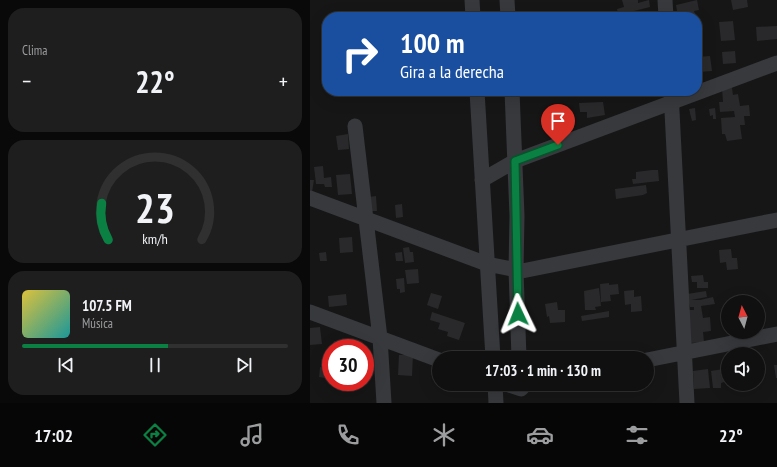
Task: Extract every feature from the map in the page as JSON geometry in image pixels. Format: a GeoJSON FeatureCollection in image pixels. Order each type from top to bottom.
{"type":"FeatureCollection","features":[{"type":"Feature","properties":{"kind":"street"},"geometry":{"type":"LineString","coordinates":[[472,0],[473,12]]}},
{"type":"Feature","properties":{"kind":"street"},"geometry":{"type":"LineString","coordinates":[[507,0],[508,12]]}},
{"type":"Feature","properties":{"kind":"street"},"geometry":{"type":"LineString","coordinates":[[665,0],[666,12]]}},
{"type":"Feature","properties":{"kind":"street"},"geometry":{"type":"LineString","coordinates":[[702,86],[777,63]]}},
{"type":"Feature","properties":{"kind":"street"},"geometry":{"type":"LineString","coordinates":[[477,96],[493,351]]}},
{"type":"Feature","properties":{"kind":"street"},"geometry":{"type":"LineString","coordinates":[[512,96],[517,216],[516,270],[519,351]]}},
{"type":"Feature","properties":{"kind":"street"},"geometry":{"type":"LineString","coordinates":[[482,180],[515,161],[671,96],[677,239],[687,403]]}},
{"type":"Feature","properties":{"kind":"street"},"geometry":{"type":"LineString","coordinates":[[355,126],[380,338],[384,403]]}},
{"type":"Feature","properties":{"kind":"street"},"geometry":{"type":"LineString","coordinates":[[310,198],[487,264],[522,271],[777,220]]}},
{"type":"Feature","properties":{"kind":"street"},"geometry":{"type":"LineString","coordinates":[[310,312],[432,357]]}},
{"type":"Feature","properties":{"kind":"street"},"geometry":{"type":"LineString","coordinates":[[654,359],[777,334]]}},
{"type":"Feature","properties":{"kind":"street"},"geometry":{"type":"LineString","coordinates":[[495,391],[496,403]]}},
{"type":"Feature","properties":{"kind":"building"},"geometry":{"type":"Polygon","coordinates":[[[622,0],[638,0],[638,3],[649,0],[650,7],[630,12],[618,12],[617,9],[624,7],[622,0]]]}},
{"type":"Feature","properties":{"kind":"building"},"geometry":{"type":"Polygon","coordinates":[[[697,0],[699,10],[694,12],[677,12],[676,5],[697,0]]]}},
{"type":"Feature","properties":{"kind":"building"},"geometry":{"type":"Polygon","coordinates":[[[731,0],[747,0],[748,7],[733,10],[731,0]]]}},
{"type":"Feature","properties":{"kind":"building"},"geometry":{"type":"Polygon","coordinates":[[[733,21],[735,40],[721,41],[719,22],[733,21]]]}},
{"type":"Feature","properties":{"kind":"building"},"geometry":{"type":"Polygon","coordinates":[[[777,26],[777,39],[757,41],[756,27],[777,26]]]}},
{"type":"Feature","properties":{"kind":"building"},"geometry":{"type":"Polygon","coordinates":[[[735,51],[736,63],[723,64],[722,52],[735,51]]]}},
{"type":"Feature","properties":{"kind":"building"},"geometry":{"type":"Polygon","coordinates":[[[710,56],[712,71],[702,72],[702,57],[710,56]]]}},
{"type":"Feature","properties":{"kind":"building"},"geometry":{"type":"Polygon","coordinates":[[[722,88],[732,88],[733,95],[738,94],[740,106],[749,105],[750,116],[744,116],[745,125],[740,125],[742,139],[727,141],[725,134],[722,134],[721,118],[735,117],[734,111],[720,112],[719,102],[723,102],[722,88]]]}},
{"type":"Feature","properties":{"kind":"building"},"geometry":{"type":"Polygon","coordinates":[[[603,102],[605,115],[587,118],[587,112],[580,112],[579,103],[603,102]]]}},
{"type":"Feature","properties":{"kind":"building"},"geometry":{"type":"Polygon","coordinates":[[[695,108],[696,120],[692,121],[689,109],[695,108]]]}},
{"type":"Feature","properties":{"kind":"building"},"geometry":{"type":"Polygon","coordinates":[[[715,108],[716,119],[713,119],[713,115],[710,116],[709,109],[715,108]]]}},
{"type":"Feature","properties":{"kind":"building"},"geometry":{"type":"Polygon","coordinates":[[[348,134],[349,149],[338,150],[336,136],[348,134]]]}},
{"type":"Feature","properties":{"kind":"building"},"geometry":{"type":"Polygon","coordinates":[[[323,166],[324,178],[331,177],[332,187],[325,187],[324,184],[316,184],[314,167],[323,166]]]}},
{"type":"Feature","properties":{"kind":"building"},"geometry":{"type":"Polygon","coordinates":[[[658,170],[659,181],[633,184],[632,179],[636,179],[636,172],[658,170]]]}},
{"type":"Feature","properties":{"kind":"building"},"geometry":{"type":"Polygon","coordinates":[[[350,174],[352,194],[338,195],[336,175],[350,174]]]}},
{"type":"Feature","properties":{"kind":"building"},"geometry":{"type":"Polygon","coordinates":[[[310,180],[314,180],[312,192],[310,192],[310,180]]]}},
{"type":"Feature","properties":{"kind":"building"},"geometry":{"type":"Polygon","coordinates":[[[646,185],[647,193],[643,195],[616,199],[615,189],[646,185]]]}},
{"type":"Feature","properties":{"kind":"building"},"geometry":{"type":"Polygon","coordinates":[[[376,196],[377,211],[370,211],[369,197],[376,196]]]}},
{"type":"Feature","properties":{"kind":"building"},"geometry":{"type":"Polygon","coordinates":[[[402,204],[403,217],[396,218],[395,205],[402,204]]]}},
{"type":"Feature","properties":{"kind":"building"},"geometry":{"type":"Polygon","coordinates":[[[352,237],[353,252],[340,253],[339,238],[352,237]]]}},
{"type":"Feature","properties":{"kind":"building"},"geometry":{"type":"Polygon","coordinates":[[[409,247],[410,252],[413,252],[414,262],[405,263],[403,248],[409,247]]]}},
{"type":"Feature","properties":{"kind":"building"},"geometry":{"type":"Polygon","coordinates":[[[731,249],[732,258],[737,258],[738,269],[727,270],[726,262],[720,263],[719,250],[731,249]]]}},
{"type":"Feature","properties":{"kind":"building"},"geometry":{"type":"Polygon","coordinates":[[[326,252],[327,261],[320,261],[319,253],[326,252]]]}},
{"type":"Feature","properties":{"kind":"building"},"geometry":{"type":"Polygon","coordinates":[[[402,252],[403,261],[396,261],[395,253],[402,252]]]}},
{"type":"Feature","properties":{"kind":"building"},"geometry":{"type":"Polygon","coordinates":[[[418,269],[419,283],[407,284],[405,270],[418,269]]]}},
{"type":"Feature","properties":{"kind":"building"},"geometry":{"type":"Polygon","coordinates":[[[703,275],[704,282],[708,282],[708,288],[697,288],[697,282],[692,282],[691,276],[703,275]]]}},
{"type":"Feature","properties":{"kind":"building"},"geometry":{"type":"Polygon","coordinates":[[[404,278],[405,292],[400,293],[400,289],[397,289],[396,279],[404,278]]]}},
{"type":"Feature","properties":{"kind":"building"},"geometry":{"type":"Polygon","coordinates":[[[609,283],[609,285],[618,284],[619,294],[610,295],[611,301],[601,302],[600,284],[609,283]]]}},
{"type":"Feature","properties":{"kind":"building"},"geometry":{"type":"Polygon","coordinates":[[[599,288],[601,306],[595,307],[596,310],[585,310],[584,291],[599,288]]]}},
{"type":"Feature","properties":{"kind":"building"},"geometry":{"type":"Polygon","coordinates":[[[634,290],[634,297],[641,296],[642,311],[631,312],[631,304],[625,305],[624,291],[634,290]]]}},
{"type":"Feature","properties":{"kind":"building"},"geometry":{"type":"Polygon","coordinates":[[[706,291],[707,297],[691,300],[700,300],[703,318],[710,317],[711,331],[703,332],[704,342],[691,343],[688,310],[694,310],[694,307],[690,307],[687,294],[706,291]]]}},
{"type":"Feature","properties":{"kind":"building"},"geometry":{"type":"Polygon","coordinates":[[[431,293],[442,296],[438,309],[427,305],[431,293]]]}},
{"type":"Feature","properties":{"kind":"building"},"geometry":{"type":"Polygon","coordinates":[[[346,294],[347,305],[329,307],[328,296],[346,294]]]}},
{"type":"Feature","properties":{"kind":"building"},"geometry":{"type":"Polygon","coordinates":[[[713,297],[715,304],[701,306],[700,300],[713,297]]]}},
{"type":"Feature","properties":{"kind":"building"},"geometry":{"type":"Polygon","coordinates":[[[557,302],[558,310],[565,310],[565,322],[550,323],[549,316],[547,317],[545,304],[557,302]]]}},
{"type":"Feature","properties":{"kind":"building"},"geometry":{"type":"Polygon","coordinates":[[[609,311],[609,317],[582,321],[581,316],[609,311]]]}},
{"type":"Feature","properties":{"kind":"building"},"geometry":{"type":"Polygon","coordinates":[[[432,312],[465,323],[459,340],[447,336],[448,332],[438,329],[440,323],[430,320],[432,312]]]}},
{"type":"Feature","properties":{"kind":"building"},"geometry":{"type":"Polygon","coordinates":[[[320,327],[322,344],[310,345],[310,328],[320,327]]]}},
{"type":"Feature","properties":{"kind":"building"},"geometry":{"type":"Polygon","coordinates":[[[399,355],[413,355],[412,376],[398,375],[399,355]]]}},
{"type":"Feature","properties":{"kind":"building"},"geometry":{"type":"Polygon","coordinates":[[[774,365],[777,365],[777,378],[776,378],[774,365]]]}},
{"type":"Feature","properties":{"kind":"building"},"geometry":{"type":"Polygon","coordinates":[[[320,367],[322,367],[322,378],[319,377],[320,367]]]}},
{"type":"Feature","properties":{"kind":"building"},"geometry":{"type":"Polygon","coordinates":[[[708,369],[710,388],[694,389],[693,371],[708,369]]]}},
{"type":"Feature","properties":{"kind":"building"},"geometry":{"type":"Polygon","coordinates":[[[721,369],[721,388],[713,388],[711,371],[721,369]]]}},
{"type":"Feature","properties":{"kind":"route"},"geometry":{"type":"LineString","coordinates":[[518,314],[515,161],[558,145]]}}]}
